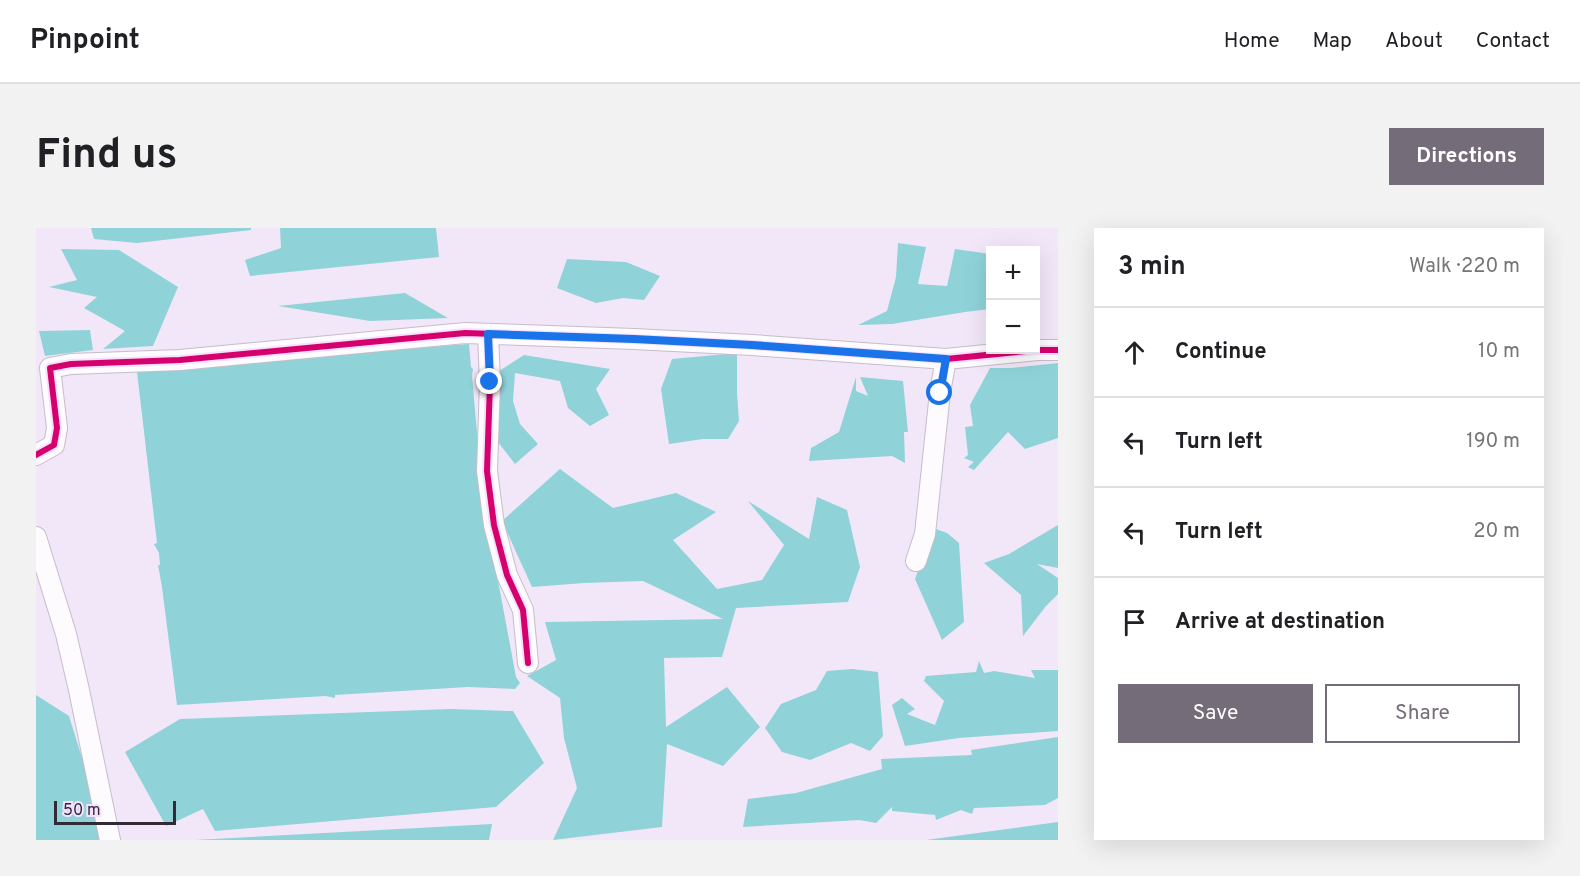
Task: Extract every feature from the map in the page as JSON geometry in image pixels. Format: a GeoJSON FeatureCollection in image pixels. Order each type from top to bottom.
{"type":"FeatureCollection","features":[{"type":"Feature","properties":{"kind":"street"},"geometry":{"type":"LineString","coordinates":[[36,455],[54,445],[57,428],[50,368],[71,364],[180,360],[465,333],[717,343],[946,359],[1058,350]]}},
{"type":"Feature","properties":{"kind":"street"},"geometry":{"type":"LineString","coordinates":[[488,334],[490,382],[487,471],[494,525],[507,575],[523,610],[528,663]]}},
{"type":"Feature","properties":{"kind":"street"},"geometry":{"type":"LineString","coordinates":[[916,561],[925,534],[940,393],[946,359]]}},
{"type":"Feature","properties":{"kind":"street"},"geometry":{"type":"LineString","coordinates":[[36,537],[66,634],[80,690],[110,840]]}},
{"type":"Feature","properties":{"kind":"water"},"geometry":{"type":"Polygon","coordinates":[[[91,228],[251,228],[251,230],[137,243],[94,239],[91,228]]]}},
{"type":"Feature","properties":{"kind":"water"},"geometry":{"type":"Polygon","coordinates":[[[280,228],[436,228],[439,257],[250,276],[245,260],[281,248],[280,228]]]}},
{"type":"Feature","properties":{"kind":"water"},"geometry":{"type":"Polygon","coordinates":[[[898,243],[926,247],[918,284],[947,286],[955,249],[986,253],[986,309],[892,324],[858,325],[887,311],[896,277],[898,243]]]}},
{"type":"Feature","properties":{"kind":"water"},"geometry":{"type":"Polygon","coordinates":[[[61,249],[119,250],[178,287],[153,346],[103,349],[125,331],[84,308],[97,297],[49,287],[77,280],[61,249]]]}},
{"type":"Feature","properties":{"kind":"water"},"geometry":{"type":"Polygon","coordinates":[[[567,259],[626,262],[660,276],[644,300],[623,298],[596,303],[557,288],[567,259]]]}},
{"type":"Feature","properties":{"kind":"water"},"geometry":{"type":"Polygon","coordinates":[[[405,293],[448,318],[370,321],[278,306],[405,293]]]}},
{"type":"Feature","properties":{"kind":"water"},"geometry":{"type":"Polygon","coordinates":[[[90,330],[93,350],[45,356],[39,331],[90,330]]]}},
{"type":"Feature","properties":{"kind":"water"},"geometry":{"type":"Polygon","coordinates":[[[469,344],[483,500],[516,677],[520,683],[515,689],[468,687],[335,695],[335,698],[326,696],[177,705],[158,565],[160,565],[159,553],[154,544],[157,543],[137,372],[156,370],[159,367],[469,344]]]}},
{"type":"Feature","properties":{"kind":"water"},"geometry":{"type":"Polygon","coordinates":[[[737,353],[739,421],[728,439],[703,439],[669,444],[661,389],[672,359],[737,353]]]}},
{"type":"Feature","properties":{"kind":"water"},"geometry":{"type":"Polygon","coordinates":[[[524,355],[610,369],[596,389],[609,415],[590,426],[568,408],[560,381],[515,373],[513,401],[520,424],[538,444],[515,464],[497,441],[493,375],[524,355]]]}},
{"type":"Feature","properties":{"kind":"water"},"geometry":{"type":"Polygon","coordinates":[[[1058,363],[1058,438],[1025,449],[1008,432],[974,470],[968,467],[974,462],[964,458],[968,455],[965,427],[973,426],[970,405],[990,368],[1058,363]]]}},
{"type":"Feature","properties":{"kind":"water"},"geometry":{"type":"Polygon","coordinates":[[[856,377],[856,391],[868,396],[860,377],[903,381],[908,432],[904,432],[905,463],[892,456],[809,461],[811,448],[839,432],[856,377]]]}},
{"type":"Feature","properties":{"kind":"water"},"geometry":{"type":"Polygon","coordinates":[[[560,469],[613,508],[676,493],[716,512],[673,540],[717,589],[762,580],[784,545],[748,501],[809,539],[817,497],[847,510],[860,567],[848,602],[736,608],[722,657],[664,658],[666,727],[727,687],[760,727],[723,766],[667,744],[662,827],[553,840],[577,788],[564,738],[560,698],[527,676],[556,660],[545,622],[723,619],[643,581],[532,587],[502,521],[560,469]]]}},
{"type":"Feature","properties":{"kind":"water"},"geometry":{"type":"Polygon","coordinates":[[[1058,525],[1058,568],[1037,564],[1058,578],[1058,594],[1023,636],[1021,595],[984,563],[1009,554],[1058,525]]]}},
{"type":"Feature","properties":{"kind":"water"},"geometry":{"type":"Polygon","coordinates":[[[933,528],[947,533],[959,543],[964,622],[942,640],[915,579],[933,528]]]}},
{"type":"Feature","properties":{"kind":"water"},"geometry":{"type":"Polygon","coordinates":[[[979,661],[984,673],[994,671],[1035,678],[1031,670],[1058,670],[1058,731],[959,738],[905,746],[892,705],[902,698],[915,709],[907,714],[935,725],[944,701],[924,681],[926,676],[976,672],[979,661]]]}},
{"type":"Feature","properties":{"kind":"water"},"geometry":{"type":"Polygon","coordinates":[[[852,669],[878,672],[883,736],[870,751],[851,743],[810,760],[782,752],[765,728],[781,704],[816,690],[827,671],[852,669]]]}},
{"type":"Feature","properties":{"kind":"water"},"geometry":{"type":"Polygon","coordinates":[[[36,695],[69,716],[106,840],[36,840],[36,695]]]}},
{"type":"Feature","properties":{"kind":"water"},"geometry":{"type":"Polygon","coordinates":[[[450,709],[513,711],[544,763],[496,807],[215,831],[203,809],[166,826],[125,752],[180,719],[450,709]]]}},
{"type":"Feature","properties":{"kind":"water"},"geometry":{"type":"Polygon","coordinates":[[[1058,737],[1058,798],[1045,805],[974,808],[972,814],[961,810],[936,820],[935,815],[892,811],[892,807],[876,823],[859,820],[743,827],[748,799],[796,793],[882,769],[881,759],[972,755],[971,750],[1058,737]]]}},
{"type":"Feature","properties":{"kind":"water"},"geometry":{"type":"Polygon","coordinates":[[[1058,822],[1058,840],[926,840],[1058,822]]]}},
{"type":"Feature","properties":{"kind":"water"},"geometry":{"type":"Polygon","coordinates":[[[492,824],[489,840],[195,840],[492,824]]]}},
{"type":"Feature","properties":{"kind":"cycle path"},"geometry":{"type":"LineString","coordinates":[[36,455],[54,445],[57,428],[50,368],[71,364],[180,360],[465,333],[752,345],[946,359],[1058,350]]}},
{"type":"Feature","properties":{"kind":"cycle path"},"geometry":{"type":"LineString","coordinates":[[488,334],[490,383],[487,471],[494,525],[507,575],[523,610],[528,663]]}},
{"type":"Feature","properties":{"kind":"route"},"geometry":{"type":"LineString","coordinates":[[490,382],[488,334],[752,345],[946,359],[940,393]]}}]}
